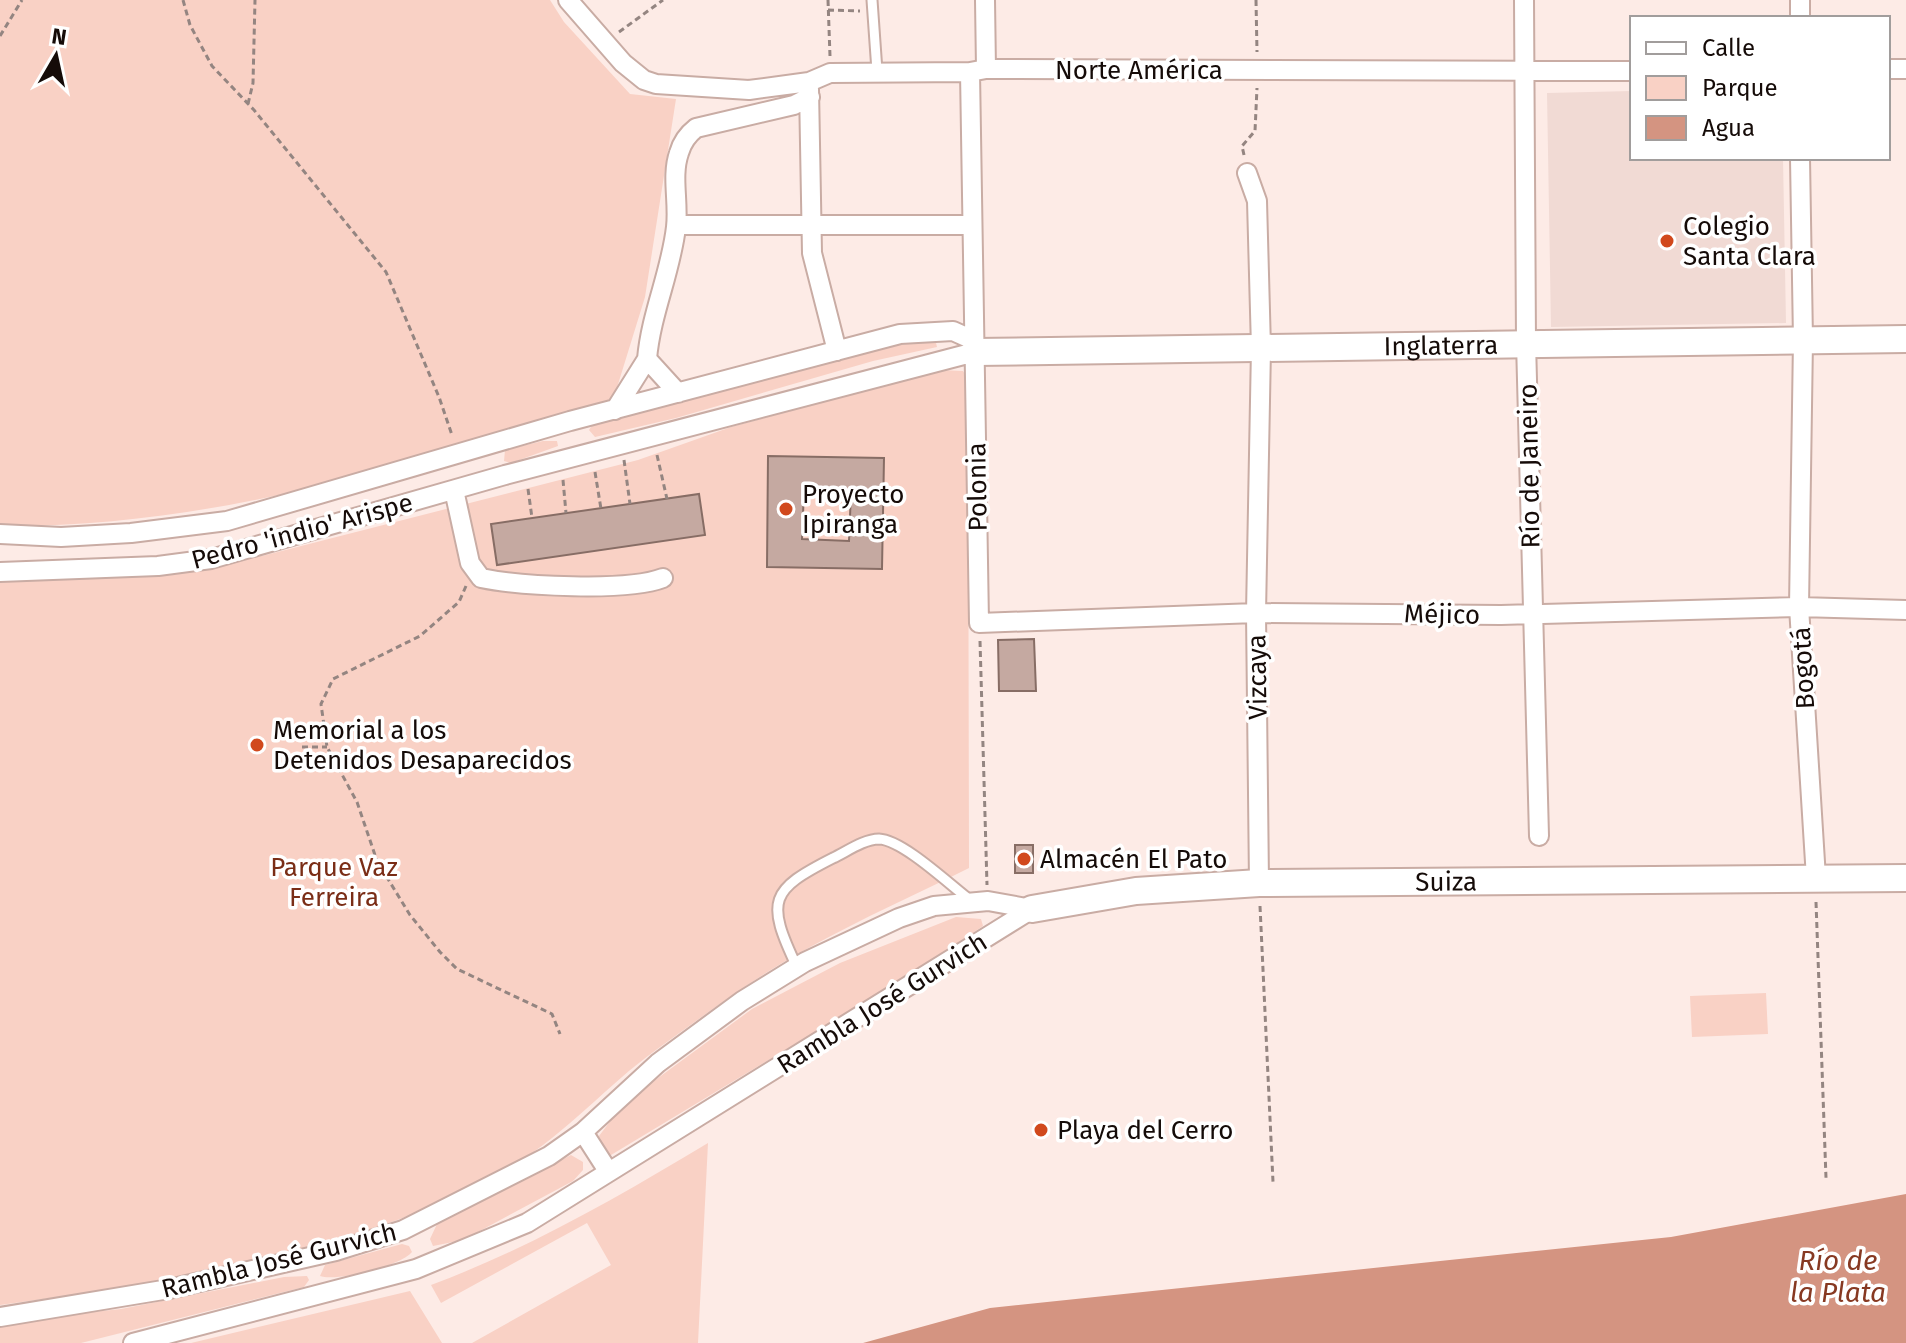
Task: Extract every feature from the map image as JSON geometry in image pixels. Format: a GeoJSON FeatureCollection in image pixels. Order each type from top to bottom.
{"type":"FeatureCollection","features":[{"type":"Feature","properties":{"kind":"street"},"geometry":{"type":"LineString","coordinates":[[568,0],[603,43]]}},
{"type":"Feature","properties":{"kind":"street","name":"Polonia"},"geometry":{"type":"LineString","coordinates":[[979,623],[972,225],[978,70],[985,0]]}},
{"type":"Feature","properties":{"kind":"street","name":"Río de Janeiro"},"geometry":{"type":"LineString","coordinates":[[1524,0],[1526,342],[1539,836]]}},
{"type":"Feature","properties":{"kind":"street","name":"Norte América"},"geometry":{"type":"LineString","coordinates":[[603,43],[633,73],[650,82],[674,87],[749,90],[809,90],[830,73],[877,71],[1630,71]]}},
{"type":"Feature","properties":{"kind":"street"},"geometry":{"type":"LineString","coordinates":[[615,410],[647,359],[650,329],[677,225],[677,165],[686,136],[696,128],[794,105],[809,90]]}},
{"type":"Feature","properties":{"kind":"street"},"geometry":{"type":"LineString","coordinates":[[809,90],[812,253],[837,351]]}},
{"type":"Feature","properties":{"kind":"street","name":"Bogotá"},"geometry":{"type":"LineString","coordinates":[[1800,160],[1803,340],[1799,607],[1816,878]]}},
{"type":"Feature","properties":{"kind":"street","name":"Vizcaya"},"geometry":{"type":"LineString","coordinates":[[1247,173],[1257,201],[1261,348],[1256,613],[1259,883]]}},
{"type":"Feature","properties":{"kind":"street"},"geometry":{"type":"LineString","coordinates":[[677,225],[972,225]]}},
{"type":"Feature","properties":{"kind":"street","name":"Pedro 'indio' Arispe"},"geometry":{"type":"LineString","coordinates":[[0,534],[61,537],[117,534],[227,521],[570,421],[837,351],[925,331],[953,331],[974,346]]}},
{"type":"Feature","properties":{"kind":"street","name":"Inglaterra"},"geometry":{"type":"LineString","coordinates":[[974,346],[1261,348],[1906,339]]}},
{"type":"Feature","properties":{"kind":"street","name":"Pedro 'indio' Arispe"},"geometry":{"type":"LineString","coordinates":[[0,572],[158,566],[211,559],[974,346]]}},
{"type":"Feature","properties":{"kind":"street"},"geometry":{"type":"LineString","coordinates":[[647,359],[678,393]]}},
{"type":"Feature","properties":{"kind":"street"},"geometry":{"type":"LineString","coordinates":[[570,421],[586,453]]}},
{"type":"Feature","properties":{"kind":"street"},"geometry":{"type":"LineString","coordinates":[[496,443],[505,475]]}},
{"type":"Feature","properties":{"kind":"street"},"geometry":{"type":"LineString","coordinates":[[454,490],[476,573],[481,578],[553,584],[623,583],[663,578]]}},
{"type":"Feature","properties":{"kind":"street","name":"Méjico"},"geometry":{"type":"LineString","coordinates":[[979,623],[1256,613],[1532,615],[1799,607],[1906,610]]}},
{"type":"Feature","properties":{"kind":"street","name":"Suiza"},"geometry":{"type":"LineString","coordinates":[[979,901],[1032,909],[1136,891],[1259,883],[1906,878]]}},
{"type":"Feature","properties":{"kind":"street","name":"Rambla José Gurvich"},"geometry":{"type":"LineString","coordinates":[[0,1317],[169,1289],[336,1251],[403,1230],[549,1156],[583,1132],[658,1063],[742,1001],[797,967],[899,918],[934,906],[979,901]]}},
{"type":"Feature","properties":{"kind":"street","name":"Rambla José Gurvich"},"geometry":{"type":"LineString","coordinates":[[133,1343],[416,1269],[527,1223],[1032,909]]}},
{"type":"Feature","properties":{"kind":"street"},"geometry":{"type":"LineString","coordinates":[[583,1132],[608,1171]]}},
{"type":"Feature","properties":{"kind":"lane"},"geometry":{"type":"LineString","coordinates":[[872,0],[877,71]]}},
{"type":"Feature","properties":{"kind":"lane"},"geometry":{"type":"LineString","coordinates":[[797,967],[784,936],[777,900],[781,892],[804,874],[878,839],[896,844],[979,901]]}},
{"type":"Feature","properties":{"kind":"path"},"geometry":{"type":"LineString","coordinates":[[0,36],[22,0]]}},
{"type":"Feature","properties":{"kind":"path"},"geometry":{"type":"LineString","coordinates":[[183,0],[190,25],[212,66],[248,104],[386,272],[439,397],[458,454]]}},
{"type":"Feature","properties":{"kind":"path"},"geometry":{"type":"LineString","coordinates":[[248,104],[253,83],[255,0]]}},
{"type":"Feature","properties":{"kind":"path"},"geometry":{"type":"LineString","coordinates":[[603,43],[663,0]]}},
{"type":"Feature","properties":{"kind":"path"},"geometry":{"type":"LineString","coordinates":[[828,0],[830,73]]}},
{"type":"Feature","properties":{"kind":"path"},"geometry":{"type":"LineString","coordinates":[[828,10],[873,12]]}},
{"type":"Feature","properties":{"kind":"path"},"geometry":{"type":"LineString","coordinates":[[653,436],[667,499]]}},
{"type":"Feature","properties":{"kind":"path"},"geometry":{"type":"LineString","coordinates":[[621,445],[630,504]]}},
{"type":"Feature","properties":{"kind":"path"},"geometry":{"type":"LineString","coordinates":[[586,453],[601,509]]}},
{"type":"Feature","properties":{"kind":"path"},"geometry":{"type":"LineString","coordinates":[[561,460],[566,513]]}},
{"type":"Feature","properties":{"kind":"path"},"geometry":{"type":"LineString","coordinates":[[525,470],[532,518]]}},
{"type":"Feature","properties":{"kind":"path"},"geometry":{"type":"LineString","coordinates":[[476,573],[469,579],[459,602],[420,636],[333,679],[321,704],[327,747],[357,802],[377,861],[426,934],[457,969],[552,1014],[560,1034]]}},
{"type":"Feature","properties":{"kind":"path"},"geometry":{"type":"LineString","coordinates":[[979,623],[979,901]]}},
{"type":"Feature","properties":{"kind":"path"},"geometry":{"type":"LineString","coordinates":[[302,747],[327,747]]}},
{"type":"Feature","properties":{"kind":"path"},"geometry":{"type":"LineString","coordinates":[[1816,878],[1826,1178]]}},
{"type":"Feature","properties":{"kind":"path"},"geometry":{"type":"LineString","coordinates":[[1259,883],[1273,1182]]}},
{"type":"Feature","properties":{"kind":"shaded area","name":"Colegio Santa Clara"},"geometry":{"type":"Polygon","coordinates":[[[1630,91],[1630,160],[1783,160],[1786,323],[1551,327],[1547,93],[1630,91]]]}},
{"type":"Feature","properties":{"kind":"green space"},"geometry":{"type":"Polygon","coordinates":[[[0,0],[550,0],[564,22],[630,94],[676,99],[645,297],[611,407],[384,470],[234,504],[80,524],[0,526],[0,0]]]}},
{"type":"Feature","properties":{"kind":"green space"},"geometry":{"type":"Polygon","coordinates":[[[936,343],[937,347],[873,361],[676,418],[595,437],[589,430],[593,424],[880,347],[936,343]]]}},
{"type":"Feature","properties":{"kind":"green space","name":"Parque Vaz Ferreira"},"geometry":{"type":"Polygon","coordinates":[[[941,370],[963,371],[968,379],[969,868],[771,969],[638,1064],[534,1152],[456,1195],[394,1221],[265,1260],[133,1286],[0,1305],[0,575],[188,567],[262,556],[638,460],[731,427],[941,370]]]}},
{"type":"Feature","properties":{"kind":"green space"},"geometry":{"type":"Polygon","coordinates":[[[557,441],[558,446],[511,463],[504,461],[505,450],[557,441]]]}},
{"type":"Feature","properties":{"kind":"green space"},"geometry":{"type":"Polygon","coordinates":[[[956,917],[981,919],[983,926],[926,965],[611,1155],[602,1151],[599,1136],[624,1103],[752,1009],[840,963],[956,917]]]}},
{"type":"Feature","properties":{"kind":"green space"},"geometry":{"type":"Polygon","coordinates":[[[1766,993],[1768,1034],[1692,1037],[1690,996],[1766,993]]]}},
{"type":"Feature","properties":{"kind":"green space"},"geometry":{"type":"Polygon","coordinates":[[[708,1143],[698,1343],[472,1343],[611,1265],[587,1223],[441,1303],[431,1285],[538,1238],[708,1143]]]}},
{"type":"Feature","properties":{"kind":"green space"},"geometry":{"type":"Polygon","coordinates":[[[571,1155],[583,1162],[583,1170],[573,1181],[463,1240],[433,1246],[430,1239],[437,1224],[571,1155]]]}},
{"type":"Feature","properties":{"kind":"green space"},"geometry":{"type":"Polygon","coordinates":[[[402,1244],[409,1246],[412,1252],[395,1262],[353,1275],[320,1276],[325,1265],[402,1244]]]}},
{"type":"Feature","properties":{"kind":"green space"},"geometry":{"type":"Polygon","coordinates":[[[307,1276],[309,1280],[304,1287],[81,1343],[0,1343],[0,1322],[121,1309],[284,1277],[307,1276]]]}},
{"type":"Feature","properties":{"kind":"green space"},"geometry":{"type":"Polygon","coordinates":[[[410,1291],[442,1343],[191,1343],[410,1291]]]}},
{"type":"Feature","properties":{"kind":"water","name":"Río de la Plata"},"geometry":{"type":"Polygon","coordinates":[[[1906,1194],[1906,1343],[863,1343],[990,1308],[1671,1237],[1906,1194]]]}},
{"type":"Feature","properties":{"kind":"building","name":"Proyecto Ipiranga"},"geometry":{"type":"Polygon","coordinates":[[[768,456],[884,458],[882,569],[767,567],[768,456]],[[804,490],[802,539],[849,541],[851,492],[804,490]]]}},
{"type":"Feature","properties":{"kind":"building"},"geometry":{"type":"Polygon","coordinates":[[[699,494],[705,535],[497,565],[491,524],[699,494]]]}},
{"type":"Feature","properties":{"kind":"building"},"geometry":{"type":"Polygon","coordinates":[[[1034,639],[1036,691],[999,691],[998,640],[1034,639]]]}},
{"type":"Feature","properties":{"kind":"building","name":"Almacén El Pato"},"geometry":{"type":"Polygon","coordinates":[[[1015,845],[1033,845],[1033,873],[1015,873],[1015,845]]]}},
{"type":"Feature","properties":{"kind":"place","name":"Colegio Santa Clara"},"geometry":{"type":"Point","coordinates":[1667,241]}},
{"type":"Feature","properties":{"kind":"place","name":"Proyecto Ipiranga"},"geometry":{"type":"Point","coordinates":[786,509]}},
{"type":"Feature","properties":{"kind":"place","name":"Memorial a los Detenidos Desaparecidos"},"geometry":{"type":"Point","coordinates":[257,745]}},
{"type":"Feature","properties":{"kind":"place","name":"Almacén El Pato"},"geometry":{"type":"Point","coordinates":[1024,859]}},
{"type":"Feature","properties":{"kind":"place","name":"Playa del Cerro"},"geometry":{"type":"Point","coordinates":[1041,1130]}}]}
